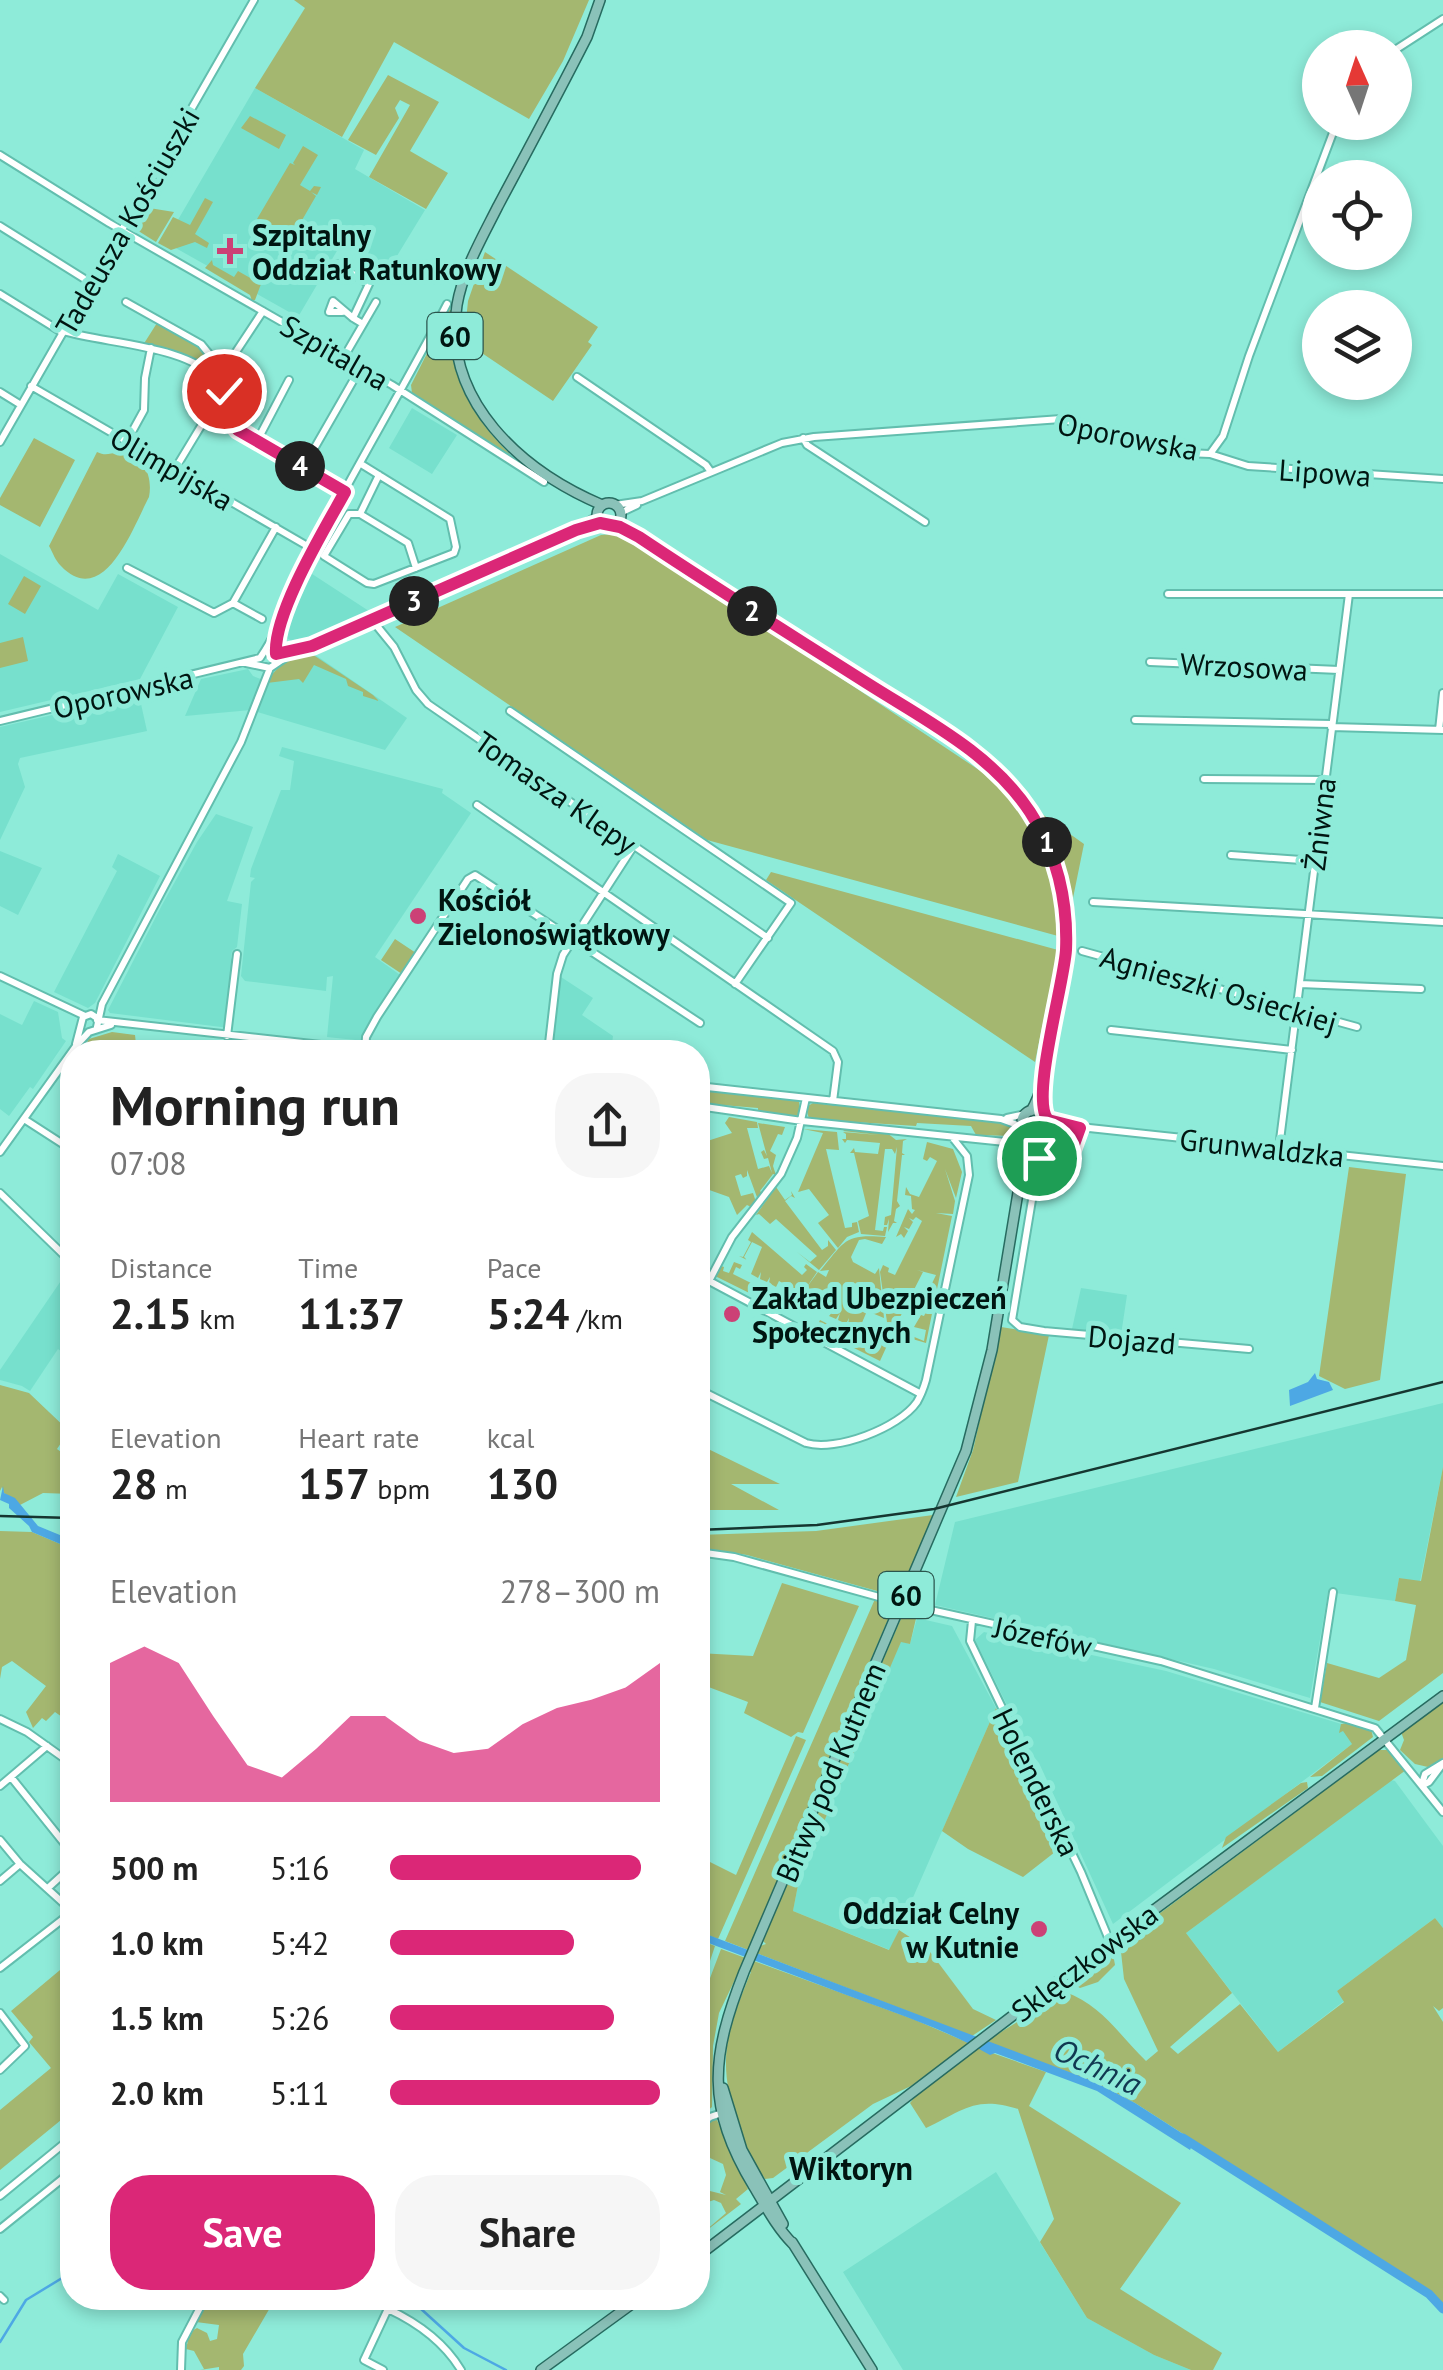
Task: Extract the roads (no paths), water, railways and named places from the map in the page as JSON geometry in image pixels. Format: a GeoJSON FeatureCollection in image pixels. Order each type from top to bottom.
{"type":"FeatureCollection","features":[{"type":"Feature","properties":{"kind":"main road","name":"60"},"geometry":{"type":"LineString","coordinates":[[600,0],[586,37],[476,249],[459,293],[455,321],[462,375],[479,411],[509,446],[599,514],[617,516],[639,537],[973,752],[1029,810],[1055,862],[1066,932],[1063,982],[1033,1130]]}},
{"type":"Feature","properties":{"kind":"main road","name":"60"},"geometry":{"type":"LineString","coordinates":[[599,514],[617,516]]}},
{"type":"Feature","properties":{"kind":"main road","name":"60"},"geometry":{"type":"LineString","coordinates":[[1033,1130],[1036,1114]]}},
{"type":"Feature","properties":{"kind":"main road","name":"Bitwy pod Kutnem"},"geometry":{"type":"LineString","coordinates":[[872,2370],[734,2151],[717,2070],[722,2036],[746,1968],[966,1451],[990,1360],[1033,1130]]}},
{"type":"Feature","properties":{"kind":"main road","name":"Sklęczkowska"},"geometry":{"type":"LineString","coordinates":[[764,2197],[924,2082],[1443,1693]]}},
{"type":"Feature","properties":{"kind":"main road","name":"Sklęczkowska"},"geometry":{"type":"LineString","coordinates":[[764,2197],[924,2082]]}},
{"type":"Feature","properties":{"kind":"main road"},"geometry":{"type":"LineString","coordinates":[[710,2242],[764,2197]]}},
{"type":"Feature","properties":{"kind":"main road"},"geometry":{"type":"LineString","coordinates":[[710,2242],[764,2197]]}},
{"type":"Feature","properties":{"kind":"main road"},"geometry":{"type":"LineString","coordinates":[[541,2370],[622,2310]]}},
{"type":"Feature","properties":{"kind":"street","name":"Tadeusza Kościuszki"},"geometry":{"type":"LineString","coordinates":[[0,442],[254,0]]}},
{"type":"Feature","properties":{"kind":"street"},"geometry":{"type":"LineString","coordinates":[[1412,39],[1443,19]]}},
{"type":"Feature","properties":{"kind":"street","name":"Oporowska"},"geometry":{"type":"LineString","coordinates":[[617,516],[642,501],[782,442],[803,438],[1061,420],[1186,453],[1210,454],[1223,436],[1330,140]]}},
{"type":"Feature","properties":{"kind":"street","name":"Szpitalna"},"geometry":{"type":"LineString","coordinates":[[0,155],[361,367],[544,482]]}},
{"type":"Feature","properties":{"kind":"street"},"geometry":{"type":"LineString","coordinates":[[0,226],[91,283]]}},
{"type":"Feature","properties":{"kind":"street"},"geometry":{"type":"LineString","coordinates":[[337,264],[369,284],[353,318]]}},
{"type":"Feature","properties":{"kind":"street"},"geometry":{"type":"LineString","coordinates":[[0,294],[63,332],[90,340],[151,348],[194,364],[214,376],[229,401],[230,418],[238,430],[345,492]]}},
{"type":"Feature","properties":{"kind":"street"},"geometry":{"type":"LineString","coordinates":[[126,302],[201,344],[222,370]]}},
{"type":"Feature","properties":{"kind":"street"},"geometry":{"type":"LineString","coordinates":[[344,357],[376,302]]}},
{"type":"Feature","properties":{"kind":"street"},"geometry":{"type":"LineString","coordinates":[[264,664],[274,655],[277,632],[313,550],[448,304]]}},
{"type":"Feature","properties":{"kind":"street"},"geometry":{"type":"LineString","coordinates":[[214,376],[243,344],[263,311]]}},
{"type":"Feature","properties":{"kind":"street"},"geometry":{"type":"LineString","coordinates":[[342,312],[363,324]]}},
{"type":"Feature","properties":{"kind":"street"},"geometry":{"type":"LineString","coordinates":[[127,442],[144,410],[151,348]]}},
{"type":"Feature","properties":{"kind":"street"},"geometry":{"type":"LineString","coordinates":[[303,468],[361,367]]}},
{"type":"Feature","properties":{"kind":"street"},"geometry":{"type":"LineString","coordinates":[[577,377],[711,472]]}},
{"type":"Feature","properties":{"kind":"street"},"geometry":{"type":"LineString","coordinates":[[257,441],[289,380]]}},
{"type":"Feature","properties":{"kind":"street","name":"Olimpijska"},"geometry":{"type":"LineString","coordinates":[[32,386],[367,584],[416,568]]}},
{"type":"Feature","properties":{"kind":"street"},"geometry":{"type":"LineString","coordinates":[[0,392],[21,405]]}},
{"type":"Feature","properties":{"kind":"street"},"geometry":{"type":"LineString","coordinates":[[175,470],[204,422],[230,418]]}},
{"type":"Feature","properties":{"kind":"street"},"geometry":{"type":"LineString","coordinates":[[803,438],[815,450],[926,522]]}},
{"type":"Feature","properties":{"kind":"street","name":"Lipowa"},"geometry":{"type":"LineString","coordinates":[[1210,454],[1248,466],[1443,479]]}},
{"type":"Feature","properties":{"kind":"street"},"geometry":{"type":"LineString","coordinates":[[324,556],[349,514],[360,514],[408,543],[416,568],[454,553],[450,520],[361,464]]}},
{"type":"Feature","properties":{"kind":"street"},"geometry":{"type":"LineString","coordinates":[[360,514],[379,474]]}},
{"type":"Feature","properties":{"kind":"street"},"geometry":{"type":"LineString","coordinates":[[79,1040],[232,762],[262,683],[264,664],[274,655],[292,652],[372,620],[576,530],[599,514]]}},
{"type":"Feature","properties":{"kind":"street"},"geometry":{"type":"LineString","coordinates":[[127,568],[210,612],[223,610],[234,603],[276,528]]}},
{"type":"Feature","properties":{"kind":"street"},"geometry":{"type":"LineString","coordinates":[[1168,594],[1443,594]]}},
{"type":"Feature","properties":{"kind":"street","name":"Żniwna"},"geometry":{"type":"LineString","coordinates":[[1280,1148],[1350,594]]}},
{"type":"Feature","properties":{"kind":"street"},"geometry":{"type":"LineString","coordinates":[[234,603],[262,619]]}},
{"type":"Feature","properties":{"kind":"street","name":"Tomasza Klepy"},"geometry":{"type":"LineString","coordinates":[[372,620],[394,647],[416,690],[428,704],[768,938]]}},
{"type":"Feature","properties":{"kind":"street","name":"Wrzosowa"},"geometry":{"type":"LineString","coordinates":[[1150,662],[1339,670]]}},
{"type":"Feature","properties":{"kind":"street","name":"Oporowska"},"geometry":{"type":"LineString","coordinates":[[0,721],[246,663],[264,664]]}},
{"type":"Feature","properties":{"kind":"street"},"geometry":{"type":"LineString","coordinates":[[1135,720],[1441,730],[1443,693]]}},
{"type":"Feature","properties":{"kind":"street"},"geometry":{"type":"LineString","coordinates":[[510,711],[792,903],[735,984]]}},
{"type":"Feature","properties":{"kind":"street"},"geometry":{"type":"LineString","coordinates":[[1204,779],[1324,780]]}},
{"type":"Feature","properties":{"kind":"street"},"geometry":{"type":"LineString","coordinates":[[477,805],[833,1050],[838,1062],[832,1100]]}},
{"type":"Feature","properties":{"kind":"street"},"geometry":{"type":"LineString","coordinates":[[549,1040],[557,974],[572,938],[633,847]]}},
{"type":"Feature","properties":{"kind":"street"},"geometry":{"type":"LineString","coordinates":[[1231,856],[1315,861]]}},
{"type":"Feature","properties":{"kind":"street"},"geometry":{"type":"LineString","coordinates":[[366,1040],[468,879],[475,875],[700,1023]]}},
{"type":"Feature","properties":{"kind":"street"},"geometry":{"type":"LineString","coordinates":[[1093,902],[1443,922]]}},
{"type":"Feature","properties":{"kind":"street","name":"Agnieszki Osieckiej"},"geometry":{"type":"LineString","coordinates":[[1082,951],[1357,1028]]}},
{"type":"Feature","properties":{"kind":"street"},"geometry":{"type":"LineString","coordinates":[[228,1036],[237,954]]}},
{"type":"Feature","properties":{"kind":"street"},"geometry":{"type":"LineString","coordinates":[[0,976],[90,1020],[260,1040]]}},
{"type":"Feature","properties":{"kind":"street"},"geometry":{"type":"LineString","coordinates":[[1300,984],[1421,989]]}},
{"type":"Feature","properties":{"kind":"street"},"geometry":{"type":"LineString","coordinates":[[82,1040],[89,1032],[90,1020]]}},
{"type":"Feature","properties":{"kind":"street"},"geometry":{"type":"LineString","coordinates":[[1111,1030],[1292,1050]]}},
{"type":"Feature","properties":{"kind":"street"},"geometry":{"type":"LineString","coordinates":[[0,1152],[60,1068]]}},
{"type":"Feature","properties":{"kind":"street","name":"Grunwaldzka"},"geometry":{"type":"LineString","coordinates":[[710,1087],[1001,1119],[1033,1130],[1080,1128],[1443,1166]]}},
{"type":"Feature","properties":{"kind":"street"},"geometry":{"type":"LineString","coordinates":[[710,1277],[732,1237],[781,1174],[802,1122],[806,1098]]}},
{"type":"Feature","properties":{"kind":"street"},"geometry":{"type":"LineString","coordinates":[[710,1108],[802,1122],[1004,1142]]}},
{"type":"Feature","properties":{"kind":"street","name":"Grunwaldzka"},"geometry":{"type":"LineString","coordinates":[[1001,1119],[1036,1114],[1080,1128]]}},
{"type":"Feature","properties":{"kind":"street"},"geometry":{"type":"LineString","coordinates":[[24,1119],[60,1142]]}},
{"type":"Feature","properties":{"kind":"street","name":"Dojazd"},"geometry":{"type":"LineString","coordinates":[[1080,1128],[1072,1150],[1044,1154],[1037,1165],[1011,1313],[1015,1324],[1044,1331],[1249,1350]]}},
{"type":"Feature","properties":{"kind":"street"},"geometry":{"type":"LineString","coordinates":[[710,1396],[806,1443],[824,1447],[851,1441],[906,1414],[921,1394],[969,1175],[967,1156],[952,1137]]}},
{"type":"Feature","properties":{"kind":"street"},"geometry":{"type":"LineString","coordinates":[[0,1194],[60,1252]]}},
{"type":"Feature","properties":{"kind":"street"},"geometry":{"type":"LineString","coordinates":[[710,1282],[921,1394]]}},
{"type":"Feature","properties":{"kind":"street","name":"Józefów"},"geometry":{"type":"LineString","coordinates":[[710,1554],[972,1622],[1161,1661],[1375,1728],[1384,1737]]}},
{"type":"Feature","properties":{"kind":"street"},"geometry":{"type":"LineString","coordinates":[[1315,1708],[1333,1592]]}},
{"type":"Feature","properties":{"kind":"street","name":"Holenderska"},"geometry":{"type":"LineString","coordinates":[[972,1622],[970,1641],[1081,1872],[1110,1942]]}},
{"type":"Feature","properties":{"kind":"street"},"geometry":{"type":"LineString","coordinates":[[0,1719],[60,1755]]}},
{"type":"Feature","properties":{"kind":"street"},"geometry":{"type":"LineString","coordinates":[[1384,1737],[1443,1812]]}},
{"type":"Feature","properties":{"kind":"street"},"geometry":{"type":"LineString","coordinates":[[0,1786],[47,1746]]}},
{"type":"Feature","properties":{"kind":"street"},"geometry":{"type":"LineString","coordinates":[[1406,1764],[1429,1770],[1442,1764]]}},
{"type":"Feature","properties":{"kind":"street"},"geometry":{"type":"LineString","coordinates":[[1422,1786],[1430,1782],[1442,1764]]}},
{"type":"Feature","properties":{"kind":"street"},"geometry":{"type":"LineString","coordinates":[[1422,1786],[1429,1770]]}},
{"type":"Feature","properties":{"kind":"street"},"geometry":{"type":"LineString","coordinates":[[11,1778],[60,1838]]}},
{"type":"Feature","properties":{"kind":"street"},"geometry":{"type":"LineString","coordinates":[[0,1840],[20,1864],[60,1898]]}},
{"type":"Feature","properties":{"kind":"street"},"geometry":{"type":"LineString","coordinates":[[0,1881],[20,1864]]}},
{"type":"Feature","properties":{"kind":"street"},"geometry":{"type":"LineString","coordinates":[[49,1887],[60,1877]]}},
{"type":"Feature","properties":{"kind":"street"},"geometry":{"type":"LineString","coordinates":[[0,1968],[60,1920]]}},
{"type":"Feature","properties":{"kind":"street"},"geometry":{"type":"LineString","coordinates":[[0,2014],[25,2046],[0,2070]]}},
{"type":"Feature","properties":{"kind":"street"},"geometry":{"type":"LineString","coordinates":[[710,2116],[725,2112]]}},
{"type":"Feature","properties":{"kind":"street"},"geometry":{"type":"LineString","coordinates":[[0,2196],[60,2147]]}},
{"type":"Feature","properties":{"kind":"street"},"geometry":{"type":"LineString","coordinates":[[0,2230],[60,2181]]}},
{"type":"Feature","properties":{"kind":"street"},"geometry":{"type":"LineString","coordinates":[[180,2368],[182,2342],[199,2310]]}},
{"type":"Feature","properties":{"kind":"street"},"geometry":{"type":"LineString","coordinates":[[383,2370],[364,2360],[387,2310]]}},
{"type":"Feature","properties":{"kind":"street"},"geometry":{"type":"LineString","coordinates":[[391,2310],[428,2332],[450,2352],[461,2370]]}},
{"type":"Feature","properties":{"kind":"water"},"geometry":{"type":"Polygon","coordinates":[[[1315,1373],[1317,1379],[1329,1382],[1333,1390],[1290,1406],[1289,1390],[1308,1382],[1315,1373]]]}},
{"type":"Feature","properties":{"kind":"water"},"geometry":{"type":"Polygon","coordinates":[[[3,1486],[4,1493],[15,1498],[38,1526],[60,1535],[60,1544],[32,1532],[9,1504],[0,1500],[3,1486]]]}},
{"type":"Feature","properties":{"kind":"water"},"geometry":{"type":"Polygon","coordinates":[[[710,1936],[1093,2081],[1194,2141],[1190,2150],[1097,2091],[995,2053],[990,2055],[917,2021],[710,1943],[710,1936]]]}},
{"type":"Feature","properties":{"kind":"waterway","name":"Ochnia"},"geometry":{"type":"LineString","coordinates":[[1183,2138],[1429,2294],[1443,2309]]}},
{"type":"Feature","properties":{"kind":"waterway"},"geometry":{"type":"LineString","coordinates":[[0,2342],[26,2300],[60,2279]]}},
{"type":"Feature","properties":{"kind":"waterway"},"geometry":{"type":"LineString","coordinates":[[422,2310],[464,2348],[506,2370]]}},
{"type":"Feature","properties":{"kind":"railway"},"geometry":{"type":"LineString","coordinates":[[710,1529],[817,1525],[934,1509],[1443,1382]]}},
{"type":"Feature","properties":{"kind":"railway"},"geometry":{"type":"LineString","coordinates":[[0,1516],[60,1518]]}},
{"type":"Feature","properties":{"kind":"place","name":"Szpitalny Oddział Ratunkowy"},"geometry":{"type":"Point","coordinates":[230,251]}},
{"type":"Feature","properties":{"kind":"place","name":"Kościół Zielonoświątkowy"},"geometry":{"type":"Point","coordinates":[418,916]}},
{"type":"Feature","properties":{"kind":"place","name":"Zakład Ubezpieczeń Społecznych"},"geometry":{"type":"Point","coordinates":[732,1314]}},
{"type":"Feature","properties":{"kind":"place","name":"Oddział Celny w Kutnie"},"geometry":{"type":"Point","coordinates":[1039,1929]}},
{"type":"Feature","properties":{"kind":"district","name":"Wiktoryn"},"geometry":{"type":"Point","coordinates":[851,2168]}}]}
